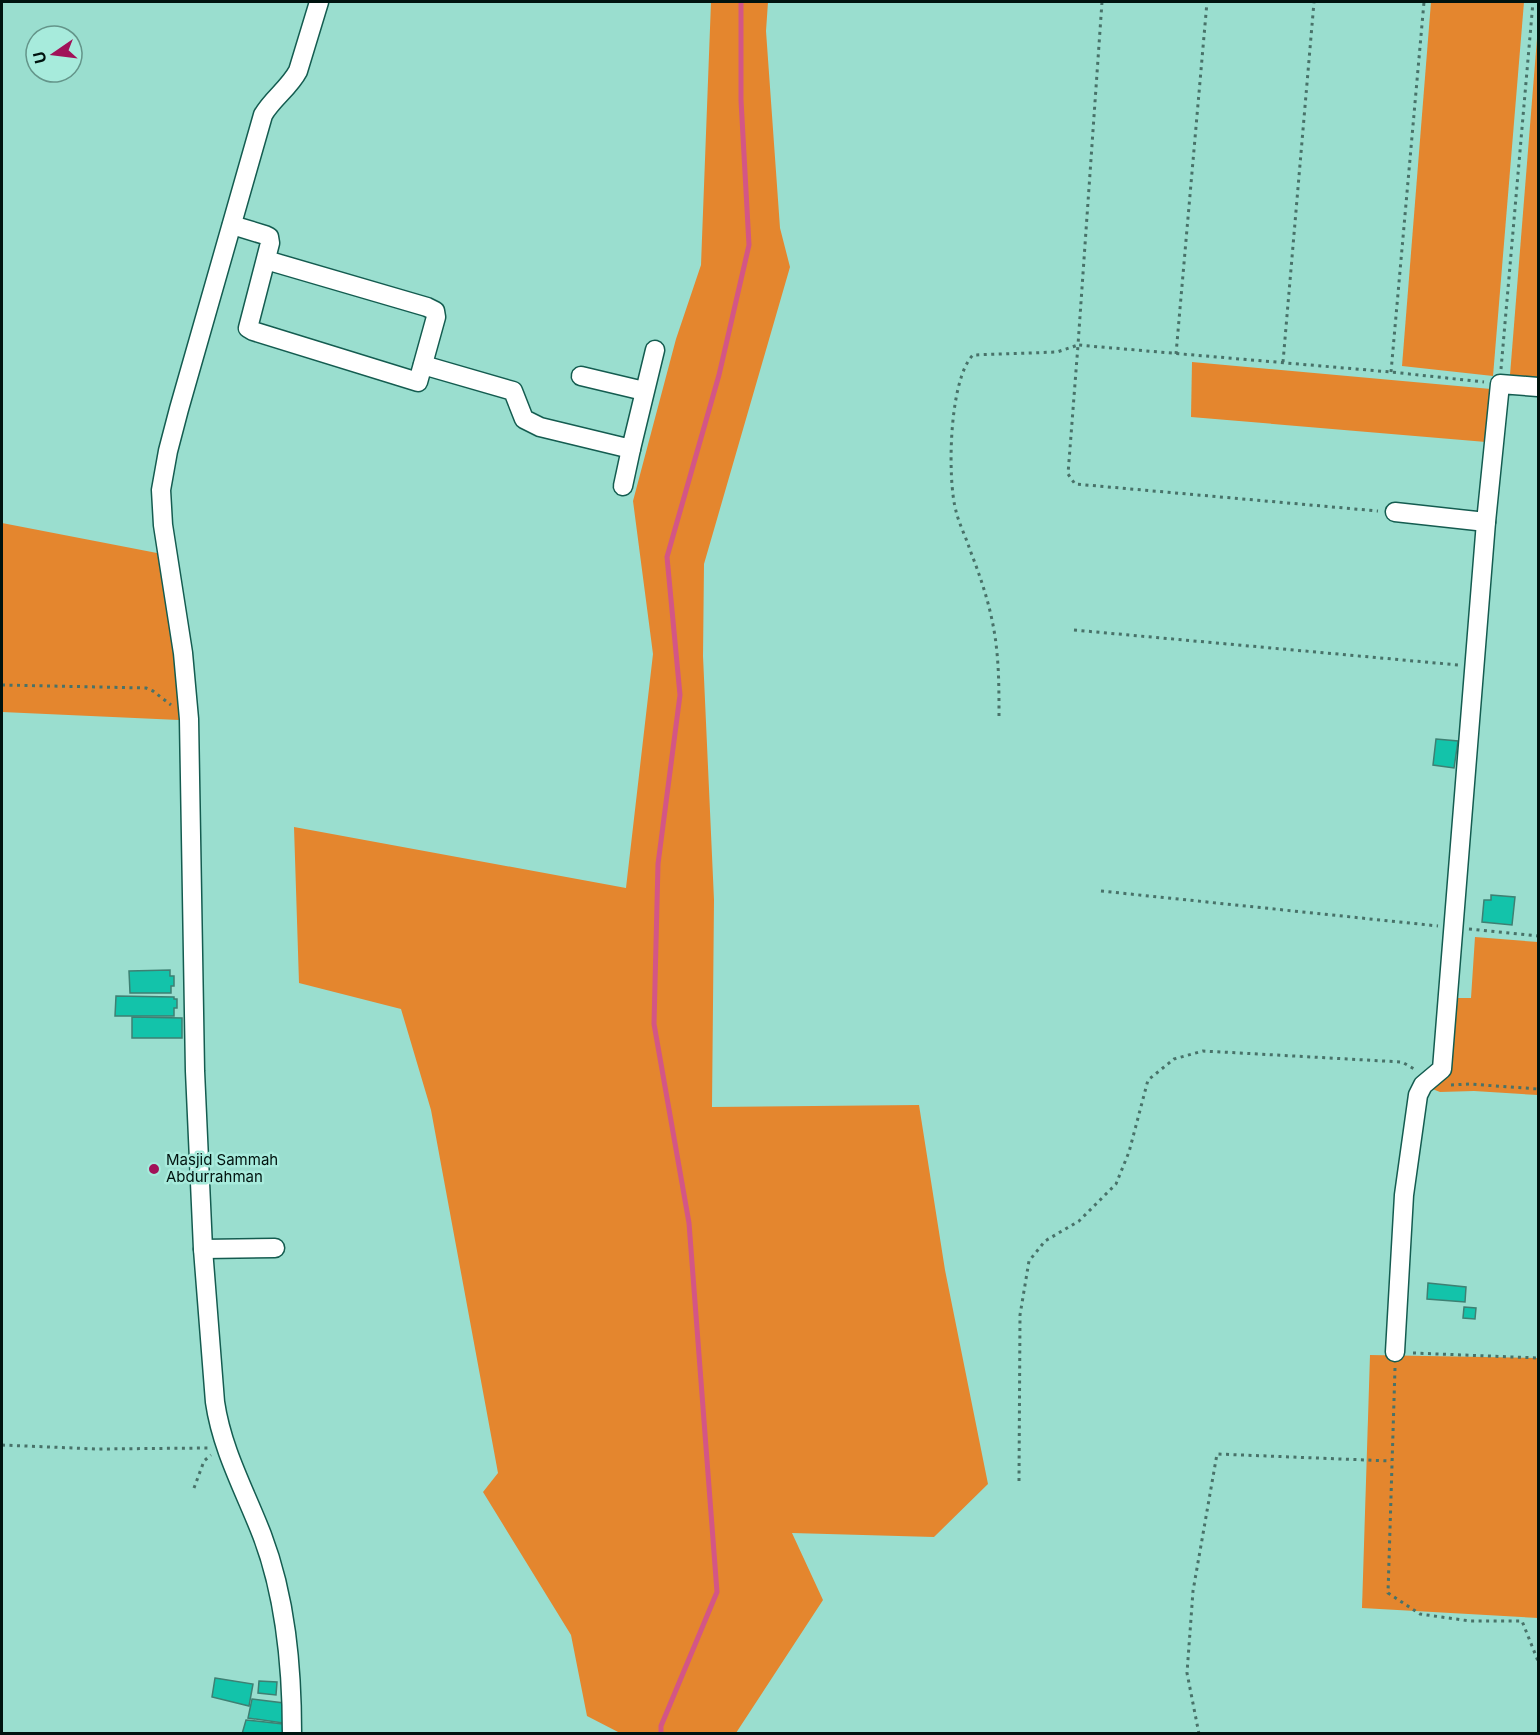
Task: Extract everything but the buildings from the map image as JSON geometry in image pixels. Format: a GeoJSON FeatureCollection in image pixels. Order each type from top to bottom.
{"type":"FeatureCollection","features":[{"type":"Feature","properties":{"kind":"street"},"geometry":{"type":"LineString","coordinates":[[292,1734],[292,1701],[281,1600],[263,1537],[222,1447],[215,1402],[203,1249],[195,1071],[189,719],[183,653],[163,525],[161,490],[164,467],[176,419],[263,115],[268,106],[294,80],[319,2]]}},
{"type":"Feature","properties":{"kind":"street"},"geometry":{"type":"LineString","coordinates":[[232,225],[268,237],[270,243],[248,328],[418,382],[436,317],[435,311],[266,260]]}},
{"type":"Feature","properties":{"kind":"street"},"geometry":{"type":"LineString","coordinates":[[622,486],[655,350]]}},
{"type":"Feature","properties":{"kind":"street"},"geometry":{"type":"LineString","coordinates":[[423,364],[513,391],[524,419],[540,427],[631,449]]}},
{"type":"Feature","properties":{"kind":"street"},"geometry":{"type":"LineString","coordinates":[[580,376],[644,391]]}},
{"type":"Feature","properties":{"kind":"street"},"geometry":{"type":"LineString","coordinates":[[1395,1352],[1404,1195],[1418,1095],[1423,1085],[1442,1069],[1486,522],[1500,384],[1539,387]]}},
{"type":"Feature","properties":{"kind":"street"},"geometry":{"type":"LineString","coordinates":[[1395,512],[1486,522]]}},
{"type":"Feature","properties":{"kind":"street"},"geometry":{"type":"LineString","coordinates":[[203,1249],[275,1248]]}},
{"type":"Feature","properties":{"kind":"path"},"geometry":{"type":"LineString","coordinates":[[1102,2],[1068,474],[1075,484],[1395,512]]}},
{"type":"Feature","properties":{"kind":"path"},"geometry":{"type":"LineString","coordinates":[[1176,354],[1207,2]]}},
{"type":"Feature","properties":{"kind":"path"},"geometry":{"type":"LineString","coordinates":[[1283,362],[1314,2]]}},
{"type":"Feature","properties":{"kind":"path"},"geometry":{"type":"LineString","coordinates":[[1391,372],[1424,2]]}},
{"type":"Feature","properties":{"kind":"path"},"geometry":{"type":"LineString","coordinates":[[999,716],[999,661],[992,620],[979,572],[955,510],[951,462],[953,412],[965,362],[972,355],[1057,352],[1078,345],[1283,362],[1500,384],[1533,2]]}},
{"type":"Feature","properties":{"kind":"path"},"geometry":{"type":"LineString","coordinates":[[1074,630],[1474,666]]}},
{"type":"Feature","properties":{"kind":"path"},"geometry":{"type":"LineString","coordinates":[[2,685],[146,688],[189,719]]}},
{"type":"Feature","properties":{"kind":"path"},"geometry":{"type":"LineString","coordinates":[[1101,891],[1539,936]]}},
{"type":"Feature","properties":{"kind":"path"},"geometry":{"type":"LineString","coordinates":[[1019,1481],[1020,1315],[1029,1261],[1045,1241],[1079,1221],[1116,1184],[1129,1152],[1148,1080],[1174,1059],[1203,1051],[1402,1062],[1430,1079]]}},
{"type":"Feature","properties":{"kind":"path"},"geometry":{"type":"LineString","coordinates":[[1469,1084],[1539,1089]]}},
{"type":"Feature","properties":{"kind":"path"},"geometry":{"type":"LineString","coordinates":[[1538,1358],[1395,1352],[1388,1593],[1420,1614],[1470,1621],[1522,1621],[1539,1661]]}},
{"type":"Feature","properties":{"kind":"path"},"geometry":{"type":"LineString","coordinates":[[2,1445],[96,1449],[222,1447]]}},
{"type":"Feature","properties":{"kind":"path"},"geometry":{"type":"LineString","coordinates":[[194,1488],[204,1461],[222,1447]]}},
{"type":"Feature","properties":{"kind":"path"},"geometry":{"type":"LineString","coordinates":[[1199,1734],[1187,1673],[1193,1591],[1217,1454],[1391,1461]]}},
{"type":"Feature","properties":{"kind":"shaded area"},"geometry":{"type":"Polygon","coordinates":[[[711,2],[768,2],[766,31],[780,228],[790,267],[704,564],[703,656],[714,900],[712,1107],[919,1105],[945,1270],[988,1484],[934,1537],[792,1533],[823,1600],[736,1733],[620,1733],[587,1716],[571,1635],[483,1492],[498,1473],[431,1110],[401,1009],[299,983],[294,827],[626,888],[653,654],[633,501],[676,339],[701,265],[711,2]]]}},
{"type":"Feature","properties":{"kind":"shaded area"},"geometry":{"type":"Polygon","coordinates":[[[1431,2],[1524,2],[1493,376],[1402,366],[1431,2]]]}},
{"type":"Feature","properties":{"kind":"shaded area"},"geometry":{"type":"Polygon","coordinates":[[[1538,26],[1538,377],[1510,375],[1538,26]]]}},
{"type":"Feature","properties":{"kind":"shaded area"},"geometry":{"type":"Polygon","coordinates":[[[1192,362],[1491,389],[1486,442],[1191,417],[1192,362]]]}},
{"type":"Feature","properties":{"kind":"shaded area"},"geometry":{"type":"Polygon","coordinates":[[[2,523],[157,553],[174,639],[179,720],[2,712],[2,523]]]}},
{"type":"Feature","properties":{"kind":"shaded area"},"geometry":{"type":"Polygon","coordinates":[[[1475,937],[1538,942],[1538,1095],[1474,1091],[1440,1092],[1417,1083],[1450,1058],[1458,998],[1471,998],[1475,937]]]}},
{"type":"Feature","properties":{"kind":"shaded area"},"geometry":{"type":"Polygon","coordinates":[[[1370,1355],[1538,1358],[1538,1618],[1362,1608],[1370,1355]]]}},
{"type":"Feature","properties":{"kind":"waterway"},"geometry":{"type":"LineString","coordinates":[[661,1734],[661,1726],[717,1592],[689,1223],[654,1024],[658,864],[680,695],[667,557],[719,375],[749,245],[741,100],[741,2]]}},
{"type":"Feature","properties":{"kind":"place","name":"Masjid Sammah Abdurrahman"},"geometry":{"type":"Point","coordinates":[154,1169]}}]}
